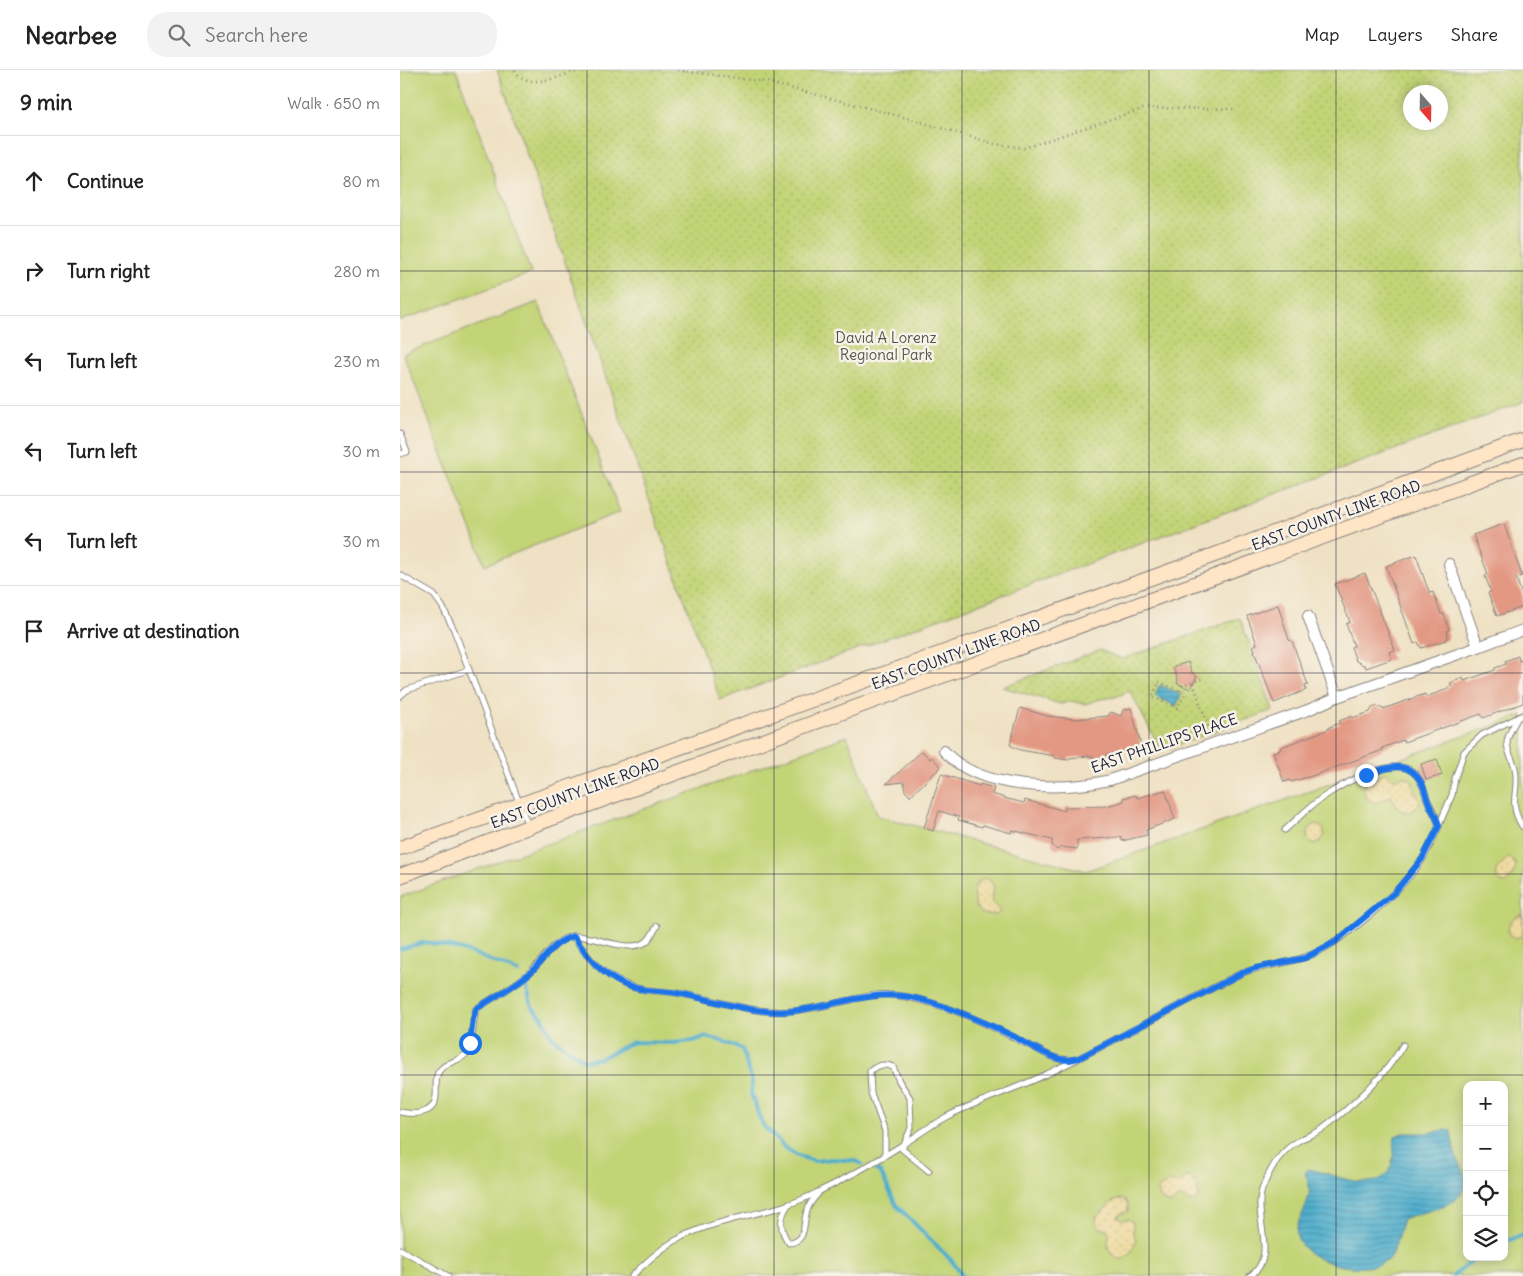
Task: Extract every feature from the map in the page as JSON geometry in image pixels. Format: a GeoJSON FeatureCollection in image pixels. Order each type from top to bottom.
{"type":"FeatureCollection","features":[{"type":"Feature","properties":{"kind":"main road","name":"EAST COUNTY LINE ROAD"},"geometry":{"type":"LineString","coordinates":[[400,848],[1208,557],[1523,440]]}},
{"type":"Feature","properties":{"kind":"main road","name":"EAST COUNTY LINE ROAD"},"geometry":{"type":"LineString","coordinates":[[400,876],[528,827],[1523,464]]}},
{"type":"Feature","properties":{"kind":"street"},"geometry":{"type":"LineString","coordinates":[[1450,564],[1478,647]]}},
{"type":"Feature","properties":{"kind":"street"},"geometry":{"type":"LineString","coordinates":[[1308,616],[1337,697]]}},
{"type":"Feature","properties":{"kind":"street","name":"EAST PHILLIPS PLACE"},"geometry":{"type":"LineString","coordinates":[[944,751],[949,757],[967,769],[996,780],[1049,788],[1072,787],[1110,780],[1308,710],[1337,697],[1523,630]]}},
{"type":"Feature","properties":{"kind":"lane"},"geometry":{"type":"LineString","coordinates":[[400,434],[407,452],[400,454]]}},
{"type":"Feature","properties":{"kind":"lane"},"geometry":{"type":"LineString","coordinates":[[400,574],[434,595],[442,606],[454,630],[528,827]]}},
{"type":"Feature","properties":{"kind":"lane"},"geometry":{"type":"LineString","coordinates":[[400,696],[407,690],[468,670]]}},
{"type":"Feature","properties":{"kind":"lane"},"geometry":{"type":"LineString","coordinates":[[632,1276],[656,1254],[684,1237],[727,1222],[788,1205],[820,1192],[854,1174],[955,1113],[986,1098],[1039,1078],[1242,973],[1256,968],[1305,958],[1335,942],[1394,893],[1422,859],[1452,795],[1455,778],[1464,752],[1482,734],[1521,716]]}},
{"type":"Feature","properties":{"kind":"lane"},"geometry":{"type":"LineString","coordinates":[[1521,716],[1507,741],[1508,752],[1515,768],[1514,804],[1516,816],[1522,826]]}},
{"type":"Feature","properties":{"kind":"lane"},"geometry":{"type":"LineString","coordinates":[[1284,830],[1333,791],[1384,768],[1399,766],[1412,771],[1422,785],[1439,826]]}},
{"type":"Feature","properties":{"kind":"lane"},"geometry":{"type":"LineString","coordinates":[[400,1112],[419,1114],[427,1111],[432,1106],[436,1099],[439,1070],[466,1054],[470,1043],[476,1009],[531,972],[554,946],[563,939],[574,936],[594,938],[620,945],[638,945],[646,941],[657,926]]}},
{"type":"Feature","properties":{"kind":"lane"},"geometry":{"type":"LineString","coordinates":[[574,936],[598,968],[625,985],[643,990],[675,993],[767,1012],[818,1007],[889,994],[910,997],[927,1001],[998,1029],[1050,1056],[1069,1060],[1079,1058]]}},
{"type":"Feature","properties":{"kind":"lane"},"geometry":{"type":"LineString","coordinates":[[1250,1276],[1257,1271],[1264,1259],[1265,1244],[1260,1208],[1261,1192],[1268,1174],[1277,1159],[1290,1145],[1318,1132],[1342,1112],[1395,1060],[1403,1045]]}},
{"type":"Feature","properties":{"kind":"lane"},"geometry":{"type":"LineString","coordinates":[[1050,1056],[1054,1061],[1055,1070]]}},
{"type":"Feature","properties":{"kind":"lane"},"geometry":{"type":"LineString","coordinates":[[884,1155],[885,1131],[874,1103],[869,1083],[870,1071],[876,1066],[886,1064],[893,1067],[910,1098],[911,1128],[902,1149],[930,1171]]}},
{"type":"Feature","properties":{"kind":"lane"},"geometry":{"type":"LineString","coordinates":[[788,1205],[782,1215],[782,1231],[789,1242],[794,1242],[800,1240],[803,1234],[806,1212],[810,1203],[820,1192]]}},
{"type":"Feature","properties":{"kind":"lane"},"geometry":{"type":"LineString","coordinates":[[400,1249],[448,1276]]}},
{"type":"Feature","properties":{"kind":"path"},"geometry":{"type":"LineString","coordinates":[[514,70],[517,75],[534,81],[580,70]]}},
{"type":"Feature","properties":{"kind":"path"},"geometry":{"type":"LineString","coordinates":[[678,70],[766,82],[907,118],[995,144],[1024,148],[1145,108],[1237,109]]}},
{"type":"Feature","properties":{"kind":"path"},"geometry":{"type":"LineString","coordinates":[[1180,691],[1182,686],[1204,678]]}},
{"type":"Feature","properties":{"kind":"path"},"geometry":{"type":"LineString","coordinates":[[1160,682],[1180,691],[1185,693],[1177,708],[1152,697],[1160,682]]}},
{"type":"Feature","properties":{"kind":"path"},"geometry":{"type":"LineString","coordinates":[[1192,683],[1214,743]]}},
{"type":"Feature","properties":{"kind":"green space"},"geometry":{"type":"Polygon","coordinates":[[[408,70],[456,70],[531,273],[400,321],[400,73],[408,70]]]}},
{"type":"Feature","properties":{"kind":"green space","name":"David A Lorenz Regional Park"},"geometry":{"type":"Polygon","coordinates":[[[497,70],[1523,70],[1523,402],[720,700],[497,70]]]}},
{"type":"Feature","properties":{"kind":"green space"},"geometry":{"type":"Polygon","coordinates":[[[538,302],[620,512],[485,565],[403,354],[538,302]]]}},
{"type":"Feature","properties":{"kind":"green space"},"geometry":{"type":"Polygon","coordinates":[[[1240,618],[1273,710],[1161,751],[1130,691],[1115,697],[1085,704],[1072,701],[1061,704],[1002,687],[1100,650],[1122,659],[1240,618]]]}},
{"type":"Feature","properties":{"kind":"green space"},"geometry":{"type":"Polygon","coordinates":[[[1523,715],[1523,1276],[400,1276],[400,897],[847,736],[878,816],[1086,871],[1523,715]]]}},
{"type":"Feature","properties":{"kind":"sand"},"geometry":{"type":"Polygon","coordinates":[[[1384,773],[1395,780],[1404,776],[1412,780],[1414,790],[1420,801],[1418,806],[1410,813],[1400,810],[1391,796],[1376,803],[1367,799],[1363,788],[1368,781],[1384,773]]]}},
{"type":"Feature","properties":{"kind":"sand"},"geometry":{"type":"Polygon","coordinates":[[[1316,824],[1323,828],[1325,834],[1321,841],[1313,844],[1307,836],[1312,826],[1316,824]]]}},
{"type":"Feature","properties":{"kind":"sand"},"geometry":{"type":"Polygon","coordinates":[[[1508,858],[1516,866],[1514,874],[1505,883],[1497,878],[1496,870],[1508,858]]]}},
{"type":"Feature","properties":{"kind":"sand"},"geometry":{"type":"Polygon","coordinates":[[[984,878],[989,880],[994,886],[991,900],[1000,912],[996,915],[983,914],[976,908],[973,891],[977,883],[984,878]]]}},
{"type":"Feature","properties":{"kind":"sand"},"geometry":{"type":"Polygon","coordinates":[[[1520,915],[1523,916],[1523,936],[1514,938],[1509,935],[1509,926],[1514,918],[1520,915]]]}},
{"type":"Feature","properties":{"kind":"sand"},"geometry":{"type":"Polygon","coordinates":[[[1189,1176],[1194,1180],[1197,1187],[1199,1196],[1196,1200],[1190,1202],[1179,1197],[1171,1204],[1159,1195],[1158,1189],[1168,1182],[1178,1184],[1189,1176]]]}},
{"type":"Feature","properties":{"kind":"sand"},"geometry":{"type":"Polygon","coordinates":[[[1119,1199],[1125,1200],[1128,1211],[1119,1215],[1118,1218],[1122,1220],[1128,1219],[1133,1222],[1136,1241],[1129,1254],[1122,1259],[1113,1255],[1109,1249],[1108,1230],[1100,1228],[1096,1223],[1096,1217],[1112,1202],[1119,1199]]]}},
{"type":"Feature","properties":{"kind":"water"},"geometry":{"type":"Polygon","coordinates":[[[1160,685],[1181,695],[1176,706],[1155,696],[1160,685]]]}},
{"type":"Feature","properties":{"kind":"water"},"geometry":{"type":"Polygon","coordinates":[[[1451,1131],[1455,1153],[1463,1169],[1462,1194],[1444,1206],[1403,1219],[1389,1259],[1380,1264],[1368,1267],[1340,1265],[1326,1262],[1304,1248],[1298,1239],[1297,1232],[1309,1193],[1309,1184],[1305,1174],[1307,1169],[1360,1182],[1380,1180],[1387,1174],[1391,1166],[1395,1136],[1403,1133],[1451,1131]]]}},
{"type":"Feature","properties":{"kind":"building"},"geometry":{"type":"Polygon","coordinates":[[[1504,524],[1522,576],[1516,578],[1523,597],[1523,607],[1497,616],[1488,593],[1491,592],[1485,576],[1488,574],[1473,535],[1504,524]]]}},
{"type":"Feature","properties":{"kind":"building"},"geometry":{"type":"Polygon","coordinates":[[[1416,555],[1426,584],[1430,593],[1433,592],[1441,614],[1444,614],[1449,630],[1447,631],[1448,637],[1446,640],[1421,648],[1418,642],[1414,644],[1386,566],[1416,555]]]}},
{"type":"Feature","properties":{"kind":"building"},"geometry":{"type":"Polygon","coordinates":[[[1365,573],[1395,650],[1389,652],[1392,659],[1366,668],[1365,665],[1356,661],[1351,647],[1354,646],[1346,624],[1350,622],[1335,584],[1365,573]]]}},
{"type":"Feature","properties":{"kind":"building"},"geometry":{"type":"Polygon","coordinates":[[[1278,605],[1289,640],[1292,641],[1308,685],[1305,686],[1306,690],[1274,703],[1254,651],[1253,646],[1257,644],[1247,616],[1278,605]]]}},
{"type":"Feature","properties":{"kind":"building"},"geometry":{"type":"Polygon","coordinates":[[[1518,656],[1519,661],[1523,659],[1523,703],[1483,718],[1481,714],[1404,742],[1403,740],[1382,748],[1383,750],[1315,775],[1291,782],[1290,780],[1284,782],[1273,752],[1280,750],[1281,747],[1329,729],[1329,727],[1340,723],[1339,721],[1370,712],[1372,708],[1377,706],[1383,709],[1425,694],[1426,697],[1448,689],[1448,687],[1452,686],[1450,683],[1463,678],[1464,681],[1495,670],[1495,668],[1506,664],[1505,661],[1518,656]]]}},
{"type":"Feature","properties":{"kind":"building"},"geometry":{"type":"Polygon","coordinates":[[[1188,662],[1192,673],[1197,676],[1190,689],[1177,683],[1178,680],[1173,667],[1188,662]]]}},
{"type":"Feature","properties":{"kind":"building"},"geometry":{"type":"Polygon","coordinates":[[[1020,708],[1047,716],[1075,719],[1108,716],[1111,712],[1121,716],[1123,710],[1131,708],[1142,749],[1106,755],[1107,760],[1088,756],[1069,758],[1069,760],[1020,750],[1010,745],[1020,708]]]}},
{"type":"Feature","properties":{"kind":"building"},"geometry":{"type":"Polygon","coordinates":[[[922,751],[930,759],[932,757],[941,767],[910,796],[905,791],[904,782],[886,784],[922,751]]]}},
{"type":"Feature","properties":{"kind":"building"},"geometry":{"type":"Polygon","coordinates":[[[1437,759],[1442,775],[1426,780],[1421,764],[1437,759]]]}},
{"type":"Feature","properties":{"kind":"building"},"geometry":{"type":"Polygon","coordinates":[[[941,774],[980,786],[980,784],[994,788],[992,794],[1008,799],[1024,803],[1025,800],[1065,811],[1065,807],[1107,806],[1124,801],[1123,798],[1136,795],[1137,798],[1165,790],[1175,819],[1146,830],[1147,835],[1122,841],[1121,837],[1077,840],[1077,849],[1061,847],[1057,850],[1052,845],[1052,840],[1012,830],[1011,833],[983,825],[982,827],[958,820],[959,817],[939,811],[933,831],[924,828],[941,774]]]}},
{"type":"Feature","properties":{"kind":"waterway"},"geometry":{"type":"LineString","coordinates":[[400,949],[426,942],[475,954],[518,972]]}},
{"type":"Feature","properties":{"kind":"waterway"},"geometry":{"type":"LineString","coordinates":[[526,987],[532,1007],[542,1017],[553,1038],[585,1061],[601,1058],[633,1042],[673,1043],[693,1041],[705,1037],[723,1041],[742,1049],[752,1082],[751,1093],[762,1124],[785,1148],[798,1156],[815,1161],[833,1159],[856,1161],[862,1164]]}},
{"type":"Feature","properties":{"kind":"waterway"},"geometry":{"type":"LineString","coordinates":[[876,1170],[881,1173],[896,1205],[951,1260],[963,1276]]}},
{"type":"Feature","properties":{"kind":"waterway"},"geometry":{"type":"LineString","coordinates":[[1508,1241],[1523,1235]]}},
{"type":"Feature","properties":{"kind":"waterway"},"geometry":{"type":"LineString","coordinates":[[1453,1276],[1472,1261]]}},
{"type":"Feature","properties":{"kind":"route"},"geometry":{"type":"LineString","coordinates":[[470,1043],[476,1009],[531,972],[554,946],[563,939],[574,936],[580,947],[598,968],[625,985],[643,990],[675,993],[767,1012],[792,1011],[889,994],[910,997],[927,1001],[998,1029],[1050,1056],[1069,1060],[1079,1058],[1242,973],[1256,968],[1305,958],[1319,951],[1335,942],[1394,893],[1422,859],[1439,826],[1422,785],[1412,771],[1399,766],[1384,768],[1366,775]]}}]}
